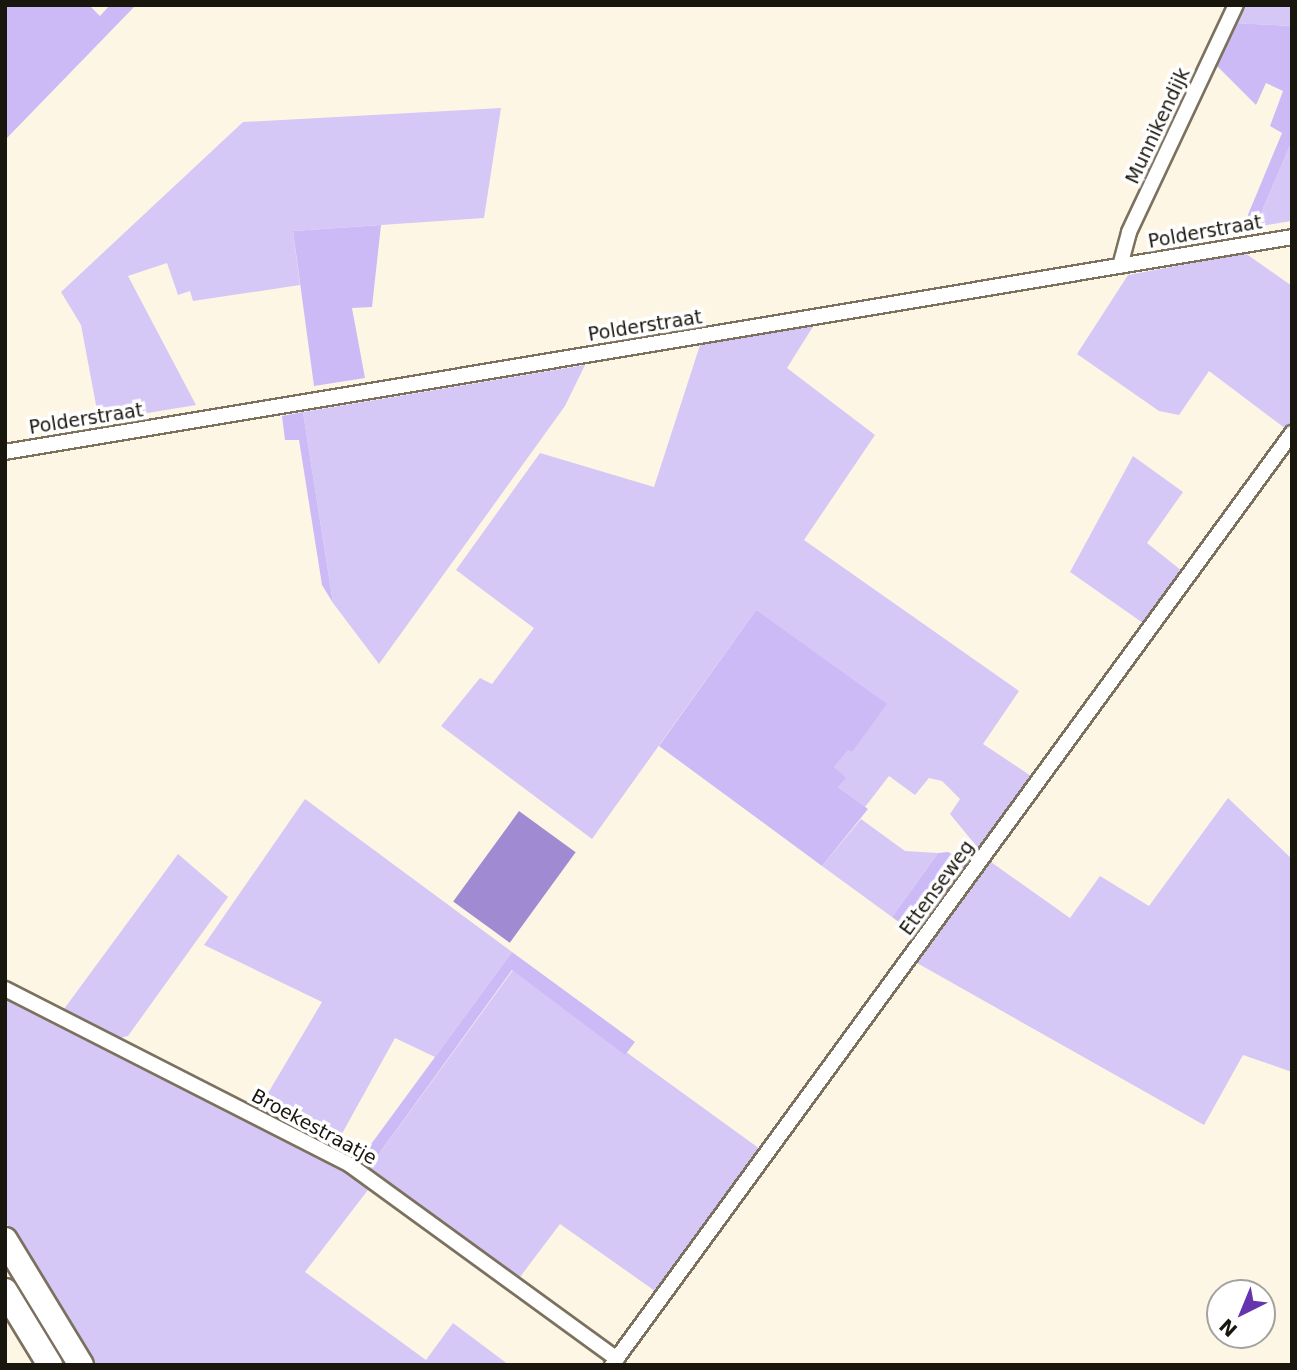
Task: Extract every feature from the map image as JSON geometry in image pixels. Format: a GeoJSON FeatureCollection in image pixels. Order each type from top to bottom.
{"type":"FeatureCollection","features":[{"type":"Feature","properties":{"kind":"highway"},"geometry":{"type":"LineString","coordinates":[[5,1240],[81,1365]]}},
{"type":"Feature","properties":{"kind":"highway"},"geometry":{"type":"LineString","coordinates":[[5,1291],[50,1365]]}},
{"type":"Feature","properties":{"kind":"highway"},"geometry":{"type":"LineString","coordinates":[[5,1309],[30,1365]]}},
{"type":"Feature","properties":{"kind":"street","name":"Munnikendijk"},"geometry":{"type":"LineString","coordinates":[[1120,266],[1129,232],[1236,5]]}},
{"type":"Feature","properties":{"kind":"street","name":"Polderstraat"},"geometry":{"type":"LineString","coordinates":[[5,452],[1292,237]]}},
{"type":"Feature","properties":{"kind":"street","name":"Ettenseweg"},"geometry":{"type":"LineString","coordinates":[[615,1362],[1292,433]]}},
{"type":"Feature","properties":{"kind":"street","name":"Broekestraatje"},"geometry":{"type":"LineString","coordinates":[[5,989],[338,1158],[615,1362]]}},
{"type":"Feature","properties":{"kind":"shaded area"},"geometry":{"type":"Polygon","coordinates":[[[5,5],[89,5],[100,16],[110,5],[136,5],[5,140],[5,5]]]}},
{"type":"Feature","properties":{"kind":"shaded area"},"geometry":{"type":"Polygon","coordinates":[[[1243,5],[1292,5],[1292,26],[1235,23],[1243,5]]]}},
{"type":"Feature","properties":{"kind":"shaded area"},"geometry":{"type":"Polygon","coordinates":[[[1235,23],[1292,26],[1292,141],[1255,227],[1242,229],[1282,133],[1270,126],[1283,91],[1266,83],[1256,105],[1215,64],[1235,23]]]}},
{"type":"Feature","properties":{"kind":"shaded area"},"geometry":{"type":"Polygon","coordinates":[[[501,108],[484,218],[293,231],[300,285],[193,301],[190,291],[178,295],[167,263],[128,276],[196,405],[99,421],[81,325],[61,292],[243,122],[501,108]]]}},
{"type":"Feature","properties":{"kind":"shaded area"},"geometry":{"type":"Polygon","coordinates":[[[1292,141],[1292,221],[1255,227],[1292,141]]]}},
{"type":"Feature","properties":{"kind":"shaded area"},"geometry":{"type":"Polygon","coordinates":[[[381,225],[372,307],[352,308],[365,378],[314,386],[293,231],[381,225]]]}},
{"type":"Feature","properties":{"kind":"shaded area"},"geometry":{"type":"Polygon","coordinates":[[[1245,253],[1292,286],[1292,421],[1286,429],[1209,371],[1179,415],[1159,411],[1077,354],[1128,275],[1245,253]]]}},
{"type":"Feature","properties":{"kind":"shaded area"},"geometry":{"type":"Polygon","coordinates":[[[814,325],[787,368],[875,435],[804,540],[1019,691],[983,744],[1031,776],[978,848],[950,814],[960,799],[942,781],[929,778],[915,795],[889,776],[865,807],[838,787],[834,767],[848,749],[852,752],[756,610],[592,839],[441,726],[480,678],[492,684],[534,628],[456,570],[540,453],[654,487],[700,345],[814,325]]]}},
{"type":"Feature","properties":{"kind":"shaded area"},"geometry":{"type":"Polygon","coordinates":[[[585,365],[565,406],[379,664],[333,603],[303,412],[585,365]]]}},
{"type":"Feature","properties":{"kind":"shaded area"},"geometry":{"type":"Polygon","coordinates":[[[303,412],[333,603],[322,585],[299,440],[285,440],[282,416],[303,412]]]}},
{"type":"Feature","properties":{"kind":"shaded area"},"geometry":{"type":"Polygon","coordinates":[[[1133,456],[1183,492],[1147,543],[1182,571],[1143,623],[1070,572],[1133,456]]]}},
{"type":"Feature","properties":{"kind":"shaded area"},"geometry":{"type":"Polygon","coordinates":[[[756,610],[887,704],[852,752],[848,750],[834,767],[846,778],[838,787],[868,809],[822,866],[659,746],[756,610]]]}},
{"type":"Feature","properties":{"kind":"shaded area"},"geometry":{"type":"Polygon","coordinates":[[[1228,798],[1292,859],[1292,1072],[1243,1055],[1204,1125],[917,963],[991,862],[1070,918],[1100,876],[1149,906],[1228,798]]]}},
{"type":"Feature","properties":{"kind":"shaded area"},"geometry":{"type":"Polygon","coordinates":[[[305,799],[512,952],[435,1057],[395,1038],[334,1148],[258,1110],[322,1002],[204,945],[305,799]]]}},
{"type":"Feature","properties":{"kind":"shaded area"},"geometry":{"type":"Polygon","coordinates":[[[519,811],[576,852],[510,943],[453,902],[519,811]]]}},
{"type":"Feature","properties":{"kind":"shaded area"},"geometry":{"type":"Polygon","coordinates":[[[861,819],[905,851],[938,853],[892,917],[822,866],[861,819]]]}},
{"type":"Feature","properties":{"kind":"shaded area"},"geometry":{"type":"Polygon","coordinates":[[[948,852],[968,863],[915,934],[892,917],[938,853],[948,852]]]}},
{"type":"Feature","properties":{"kind":"shaded area"},"geometry":{"type":"Polygon","coordinates":[[[178,854],[228,897],[128,1036],[120,1038],[64,1009],[178,854]]]}},
{"type":"Feature","properties":{"kind":"shaded area"},"geometry":{"type":"Polygon","coordinates":[[[512,952],[635,1042],[625,1055],[512,970],[368,1169],[358,1162],[512,952]]]}},
{"type":"Feature","properties":{"kind":"shaded area"},"geometry":{"type":"Polygon","coordinates":[[[513,970],[760,1149],[655,1291],[560,1224],[520,1277],[368,1169],[513,970]]]}},
{"type":"Feature","properties":{"kind":"shaded area"},"geometry":{"type":"Polygon","coordinates":[[[5,993],[358,1176],[371,1186],[305,1272],[426,1360],[453,1323],[509,1365],[95,1365],[5,1221],[5,993]]]}}]}
